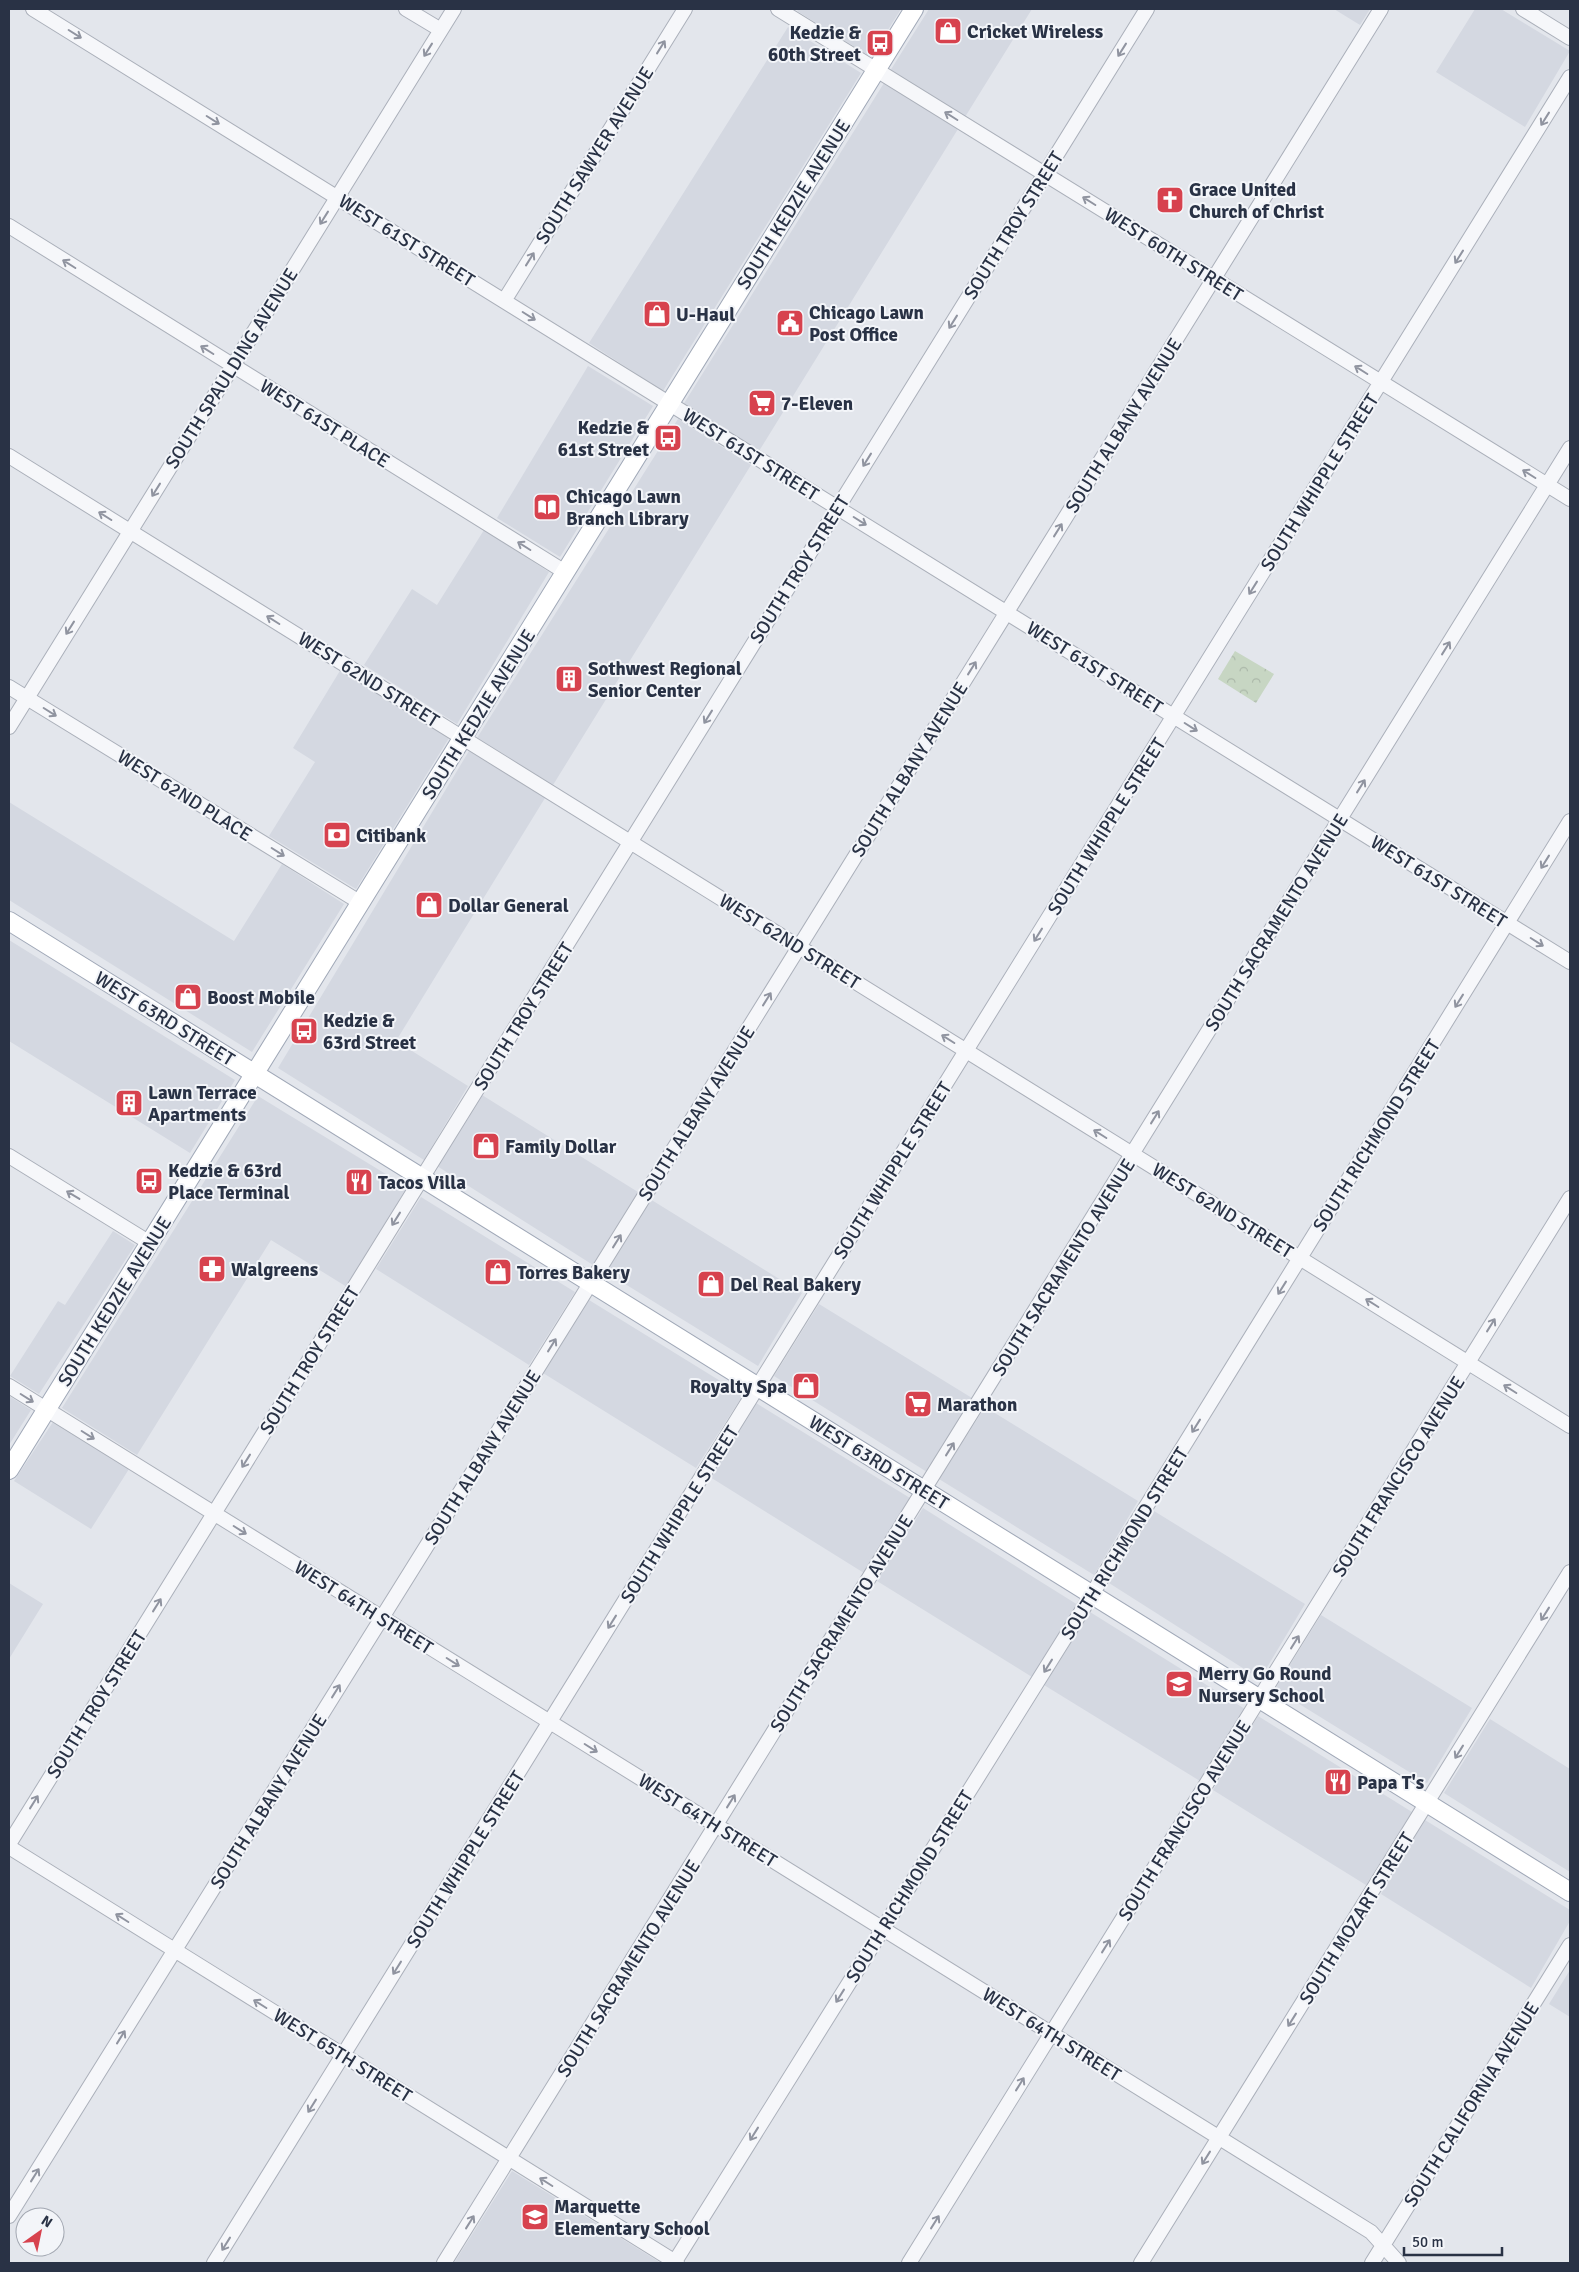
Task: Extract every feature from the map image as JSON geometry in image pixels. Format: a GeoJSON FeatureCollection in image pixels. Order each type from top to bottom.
{"type":"FeatureCollection","features":[{"type":"Feature","properties":{"kind":"main road","name":"SOUTH KEDZIE AVENUE"},"geometry":{"type":"LineString","coordinates":[[9,1470],[914,9]]}},
{"type":"Feature","properties":{"kind":"main road","name":"WEST 63RD STREET"},"geometry":{"type":"LineString","coordinates":[[9,921],[1570,1892]]}},
{"type":"Feature","properties":{"kind":"street","name":"WEST 61ST STREET"},"geometry":{"type":"LineString","coordinates":[[33,9],[1570,962]]}},
{"type":"Feature","properties":{"kind":"street"},"geometry":{"type":"LineString","coordinates":[[406,9],[441,30]]}},
{"type":"Feature","properties":{"kind":"street","name":"SOUTH SPAULDING AVENUE"},"geometry":{"type":"LineString","coordinates":[[9,727],[454,9]]}},
{"type":"Feature","properties":{"kind":"street","name":"SOUTH SAWYER AVENUE"},"geometry":{"type":"LineString","coordinates":[[504,301],[685,9]]}},
{"type":"Feature","properties":{"kind":"street","name":"WEST 60TH STREET"},"geometry":{"type":"LineString","coordinates":[[778,9],[1570,500]]}},
{"type":"Feature","properties":{"kind":"street","name":"SOUTH TROY STREET"},"geometry":{"type":"LineString","coordinates":[[9,1846],[1147,9]]}},
{"type":"Feature","properties":{"kind":"street","name":"SOUTH ALBANY AVENUE"},"geometry":{"type":"LineString","coordinates":[[9,2216],[591,1283],[1381,9]]}},
{"type":"Feature","properties":{"kind":"street"},"geometry":{"type":"LineString","coordinates":[[1523,9],[1570,38]]}},
{"type":"Feature","properties":{"kind":"street","name":"SOUTH WHIPPLE STREET"},"geometry":{"type":"LineString","coordinates":[[214,2263],[1570,77]]}},
{"type":"Feature","properties":{"kind":"street","name":"WEST 61ST PLACE"},"geometry":{"type":"LineString","coordinates":[[9,226],[565,572]]}},
{"type":"Feature","properties":{"kind":"street","name":"SOUTH SACRAMENTO AVENUE"},"geometry":{"type":"LineString","coordinates":[[444,2263],[1570,448]]}},
{"type":"Feature","properties":{"kind":"street","name":"WEST 62ND STREET"},"geometry":{"type":"LineString","coordinates":[[9,456],[1570,1426]]}},
{"type":"Feature","properties":{"kind":"street","name":"WEST 62ND PLACE"},"geometry":{"type":"LineString","coordinates":[[9,687],[361,903]]}},
{"type":"Feature","properties":{"kind":"street","name":"SOUTH RICHMOND STREET"},"geometry":{"type":"LineString","coordinates":[[675,2263],[882,1928],[1092,1595],[1570,821]]}},
{"type":"Feature","properties":{"kind":"street"},"geometry":{"type":"LineString","coordinates":[[9,1156],[150,1243]]}},
{"type":"Feature","properties":{"kind":"street","name":"SOUTH FRANCISCO AVENUE"},"geometry":{"type":"LineString","coordinates":[[909,2263],[1570,1198]]}},
{"type":"Feature","properties":{"kind":"street","name":"WEST 64TH STREET"},"geometry":{"type":"LineString","coordinates":[[9,1386],[1371,2232],[1382,2247],[1399,2263]]}},
{"type":"Feature","properties":{"kind":"street","name":"SOUTH MOZART STREET"},"geometry":{"type":"LineString","coordinates":[[1141,2263],[1570,1572]]}},
{"type":"Feature","properties":{"kind":"street","name":"WEST 65TH STREET"},"geometry":{"type":"LineString","coordinates":[[9,1846],[675,2263]]}},
{"type":"Feature","properties":{"kind":"street","name":"SOUTH CALIFORNIA AVENUE"},"geometry":{"type":"LineString","coordinates":[[1372,2263],[1570,1945]]}},
{"type":"Feature","properties":{"kind":"shaded area"},"geometry":{"type":"Polygon","coordinates":[[[799,9],[901,9],[871,57],[797,11],[799,9]]]}},
{"type":"Feature","properties":{"kind":"shaded area"},"geometry":{"type":"Polygon","coordinates":[[[929,9],[1032,9],[965,117],[890,71],[929,9]]]}},
{"type":"Feature","properties":{"kind":"shaded area"},"geometry":{"type":"Polygon","coordinates":[[[1334,9],[1370,9],[1360,25],[1334,9]]]}},
{"type":"Feature","properties":{"kind":"shaded area"},"geometry":{"type":"Polygon","coordinates":[[[1475,9],[1501,9],[1570,51],[1525,127],[1436,72],[1475,9]]]}},
{"type":"Feature","properties":{"kind":"shaded area"},"geometry":{"type":"Polygon","coordinates":[[[788,27],[861,73],[663,391],[589,343],[788,27]]]}},
{"type":"Feature","properties":{"kind":"shaded area"},"geometry":{"type":"Polygon","coordinates":[[[884,83],[958,129],[759,451],[683,405],[884,83]]]}},
{"type":"Feature","properties":{"kind":"shaded area"},"geometry":{"type":"Polygon","coordinates":[[[588,366],[653,406],[560,557],[497,518],[588,366]]]}},
{"type":"Feature","properties":{"kind":"shaded area"},"geometry":{"type":"Polygon","coordinates":[[[678,419],[751,465],[553,785],[477,738],[678,419]]]}},
{"type":"Feature","properties":{"kind":"shaded area"},"geometry":{"type":"Polygon","coordinates":[[[484,530],[549,572],[457,724],[364,665],[412,589],[437,605],[484,530]]]}},
{"type":"Feature","properties":{"kind":"shaded area"},"geometry":{"type":"Polygon","coordinates":[[[341,669],[449,738],[356,889],[269,836],[315,762],[293,748],[341,669]]]}},
{"type":"Feature","properties":{"kind":"shaded area"},"geometry":{"type":"Polygon","coordinates":[[[469,751],[545,798],[396,1041],[468,1086],[424,1160],[278,1068],[469,751]]]}},
{"type":"Feature","properties":{"kind":"shaded area"},"geometry":{"type":"Polygon","coordinates":[[[9,802],[234,941],[282,864],[344,904],[252,1052],[9,900],[9,802]]]}},
{"type":"Feature","properties":{"kind":"shaded area"},"geometry":{"type":"Polygon","coordinates":[[[9,940],[235,1080],[190,1153],[9,1041],[9,940]]]}},
{"type":"Feature","properties":{"kind":"shaded area"},"geometry":{"type":"Polygon","coordinates":[[[482,1095],[638,1192],[593,1265],[437,1166],[482,1095]]]}},
{"type":"Feature","properties":{"kind":"shaded area"},"geometry":{"type":"Polygon","coordinates":[[[258,1096],[407,1187],[347,1287],[271,1240],[137,1455],[62,1408],[258,1096]]]}},
{"type":"Feature","properties":{"kind":"shaded area"},"geometry":{"type":"Polygon","coordinates":[[[421,1197],[575,1292],[529,1365],[376,1269],[421,1197]]]}},
{"type":"Feature","properties":{"kind":"shaded area"},"geometry":{"type":"Polygon","coordinates":[[[650,1199],[802,1293],[758,1366],[604,1271],[650,1199]]]}},
{"type":"Feature","properties":{"kind":"shaded area"},"geometry":{"type":"Polygon","coordinates":[[[113,1231],[135,1245],[39,1394],[10,1376],[58,1301],[65,1305],[113,1231]]]}},
{"type":"Feature","properties":{"kind":"shaded area"},"geometry":{"type":"Polygon","coordinates":[[[589,1300],[743,1395],[696,1468],[543,1373],[589,1300]]]}},
{"type":"Feature","properties":{"kind":"shaded area"},"geometry":{"type":"Polygon","coordinates":[[[819,1304],[972,1398],[927,1472],[774,1376],[819,1304]]]}},
{"type":"Feature","properties":{"kind":"shaded area"},"geometry":{"type":"Polygon","coordinates":[[[9,1396],[31,1410],[9,1445],[9,1396]]]}},
{"type":"Feature","properties":{"kind":"shaded area"},"geometry":{"type":"Polygon","coordinates":[[[756,1403],[910,1498],[864,1573],[710,1477],[756,1403]]]}},
{"type":"Feature","properties":{"kind":"shaded area"},"geometry":{"type":"Polygon","coordinates":[[[985,1407],[1138,1501],[1094,1575],[939,1479],[985,1407]]]}},
{"type":"Feature","properties":{"kind":"shaded area"},"geometry":{"type":"Polygon","coordinates":[[[53,1422],[129,1469],[91,1529],[14,1481],[53,1422]]]}},
{"type":"Feature","properties":{"kind":"shaded area"},"geometry":{"type":"Polygon","coordinates":[[[923,1508],[1078,1605],[1032,1677],[877,1581],[923,1508]]]}},
{"type":"Feature","properties":{"kind":"shaded area"},"geometry":{"type":"Polygon","coordinates":[[[1154,1511],[1305,1604],[1260,1679],[1109,1583],[1154,1511]]]}},
{"type":"Feature","properties":{"kind":"shaded area"},"geometry":{"type":"Polygon","coordinates":[[[9,1583],[43,1604],[9,1659],[9,1583]]]}},
{"type":"Feature","properties":{"kind":"shaded area"},"geometry":{"type":"Polygon","coordinates":[[[1090,1612],[1245,1709],[1200,1781],[1044,1685],[1090,1612]]]}},
{"type":"Feature","properties":{"kind":"shaded area"},"geometry":{"type":"Polygon","coordinates":[[[1321,1615],[1472,1708],[1427,1783],[1275,1689],[1321,1615]]]}},
{"type":"Feature","properties":{"kind":"shaded area"},"geometry":{"type":"Polygon","coordinates":[[[1258,1716],[1412,1812],[1366,1885],[1213,1790],[1258,1716]]]}},
{"type":"Feature","properties":{"kind":"shaded area"},"geometry":{"type":"Polygon","coordinates":[[[1490,1719],[1570,1769],[1570,1872],[1444,1793],[1490,1719]]]}},
{"type":"Feature","properties":{"kind":"shaded area"},"geometry":{"type":"Polygon","coordinates":[[[1425,1820],[1570,1910],[1570,1921],[1531,1988],[1381,1894],[1425,1820]]]}},
{"type":"Feature","properties":{"kind":"shaded area"},"geometry":{"type":"Polygon","coordinates":[[[1570,1970],[1570,2017],[1549,2004],[1570,1970]]]}},
{"type":"Feature","properties":{"kind":"shaded area","name":"Marquette Elementary School"},"geometry":{"type":"Polygon","coordinates":[[[512,2171],[661,2263],[454,2263],[512,2171]]]}},
{"type":"Feature","properties":{"kind":"green space"},"geometry":{"type":"Polygon","coordinates":[[[1235,651],[1274,674],[1256,703],[1218,679],[1235,651]]]}},
{"type":"Feature","properties":{"kind":"place","name":"Cricket Wireless"},"geometry":{"type":"Point","coordinates":[948,31]}},
{"type":"Feature","properties":{"kind":"place","name":"Kedzie & 60th Street"},"geometry":{"type":"Point","coordinates":[880,43]}},
{"type":"Feature","properties":{"kind":"place","name":"Grace United Church of Christ"},"geometry":{"type":"Point","coordinates":[1170,200]}},
{"type":"Feature","properties":{"kind":"place","name":"U-Haul"},"geometry":{"type":"Point","coordinates":[657,314]}},
{"type":"Feature","properties":{"kind":"place","name":"Chicago Lawn Post Office"},"geometry":{"type":"Point","coordinates":[790,323]}},
{"type":"Feature","properties":{"kind":"place","name":"7-Eleven"},"geometry":{"type":"Point","coordinates":[762,403]}},
{"type":"Feature","properties":{"kind":"place","name":"Kedzie & 61st Street"},"geometry":{"type":"Point","coordinates":[668,438]}},
{"type":"Feature","properties":{"kind":"place","name":"Chicago Lawn Branch Library"},"geometry":{"type":"Point","coordinates":[547,507]}},
{"type":"Feature","properties":{"kind":"place","name":"Sothwest Regional Senior Center"},"geometry":{"type":"Point","coordinates":[569,679]}},
{"type":"Feature","properties":{"kind":"place","name":"Citibank"},"geometry":{"type":"Point","coordinates":[337,835]}},
{"type":"Feature","properties":{"kind":"place","name":"Dollar General"},"geometry":{"type":"Point","coordinates":[429,905]}},
{"type":"Feature","properties":{"kind":"place","name":"Boost Mobile"},"geometry":{"type":"Point","coordinates":[188,997]}},
{"type":"Feature","properties":{"kind":"place","name":"Kedzie & 63rd Street"},"geometry":{"type":"Point","coordinates":[304,1031]}},
{"type":"Feature","properties":{"kind":"place","name":"Lawn Terrace Apartments"},"geometry":{"type":"Point","coordinates":[129,1103]}},
{"type":"Feature","properties":{"kind":"place","name":"Family Dollar"},"geometry":{"type":"Point","coordinates":[486,1146]}},
{"type":"Feature","properties":{"kind":"place","name":"Kedzie & 63rd Place Terminal"},"geometry":{"type":"Point","coordinates":[149,1181]}},
{"type":"Feature","properties":{"kind":"place","name":"Tacos Villa"},"geometry":{"type":"Point","coordinates":[359,1182]}},
{"type":"Feature","properties":{"kind":"place","name":"Walgreens"},"geometry":{"type":"Point","coordinates":[212,1269]}},
{"type":"Feature","properties":{"kind":"place","name":"Torres Bakery"},"geometry":{"type":"Point","coordinates":[498,1272]}},
{"type":"Feature","properties":{"kind":"place","name":"Del Real Bakery"},"geometry":{"type":"Point","coordinates":[711,1284]}},
{"type":"Feature","properties":{"kind":"place","name":"Royalty Spa"},"geometry":{"type":"Point","coordinates":[806,1386]}},
{"type":"Feature","properties":{"kind":"place","name":"Marathon"},"geometry":{"type":"Point","coordinates":[918,1404]}},
{"type":"Feature","properties":{"kind":"place","name":"Merry Go Round Nursery School"},"geometry":{"type":"Point","coordinates":[1179,1684]}},
{"type":"Feature","properties":{"kind":"place","name":"Papa T's"},"geometry":{"type":"Point","coordinates":[1338,1782]}},
{"type":"Feature","properties":{"kind":"place","name":"Marquette Elementary School"},"geometry":{"type":"Point","coordinates":[535,2217]}}]}
